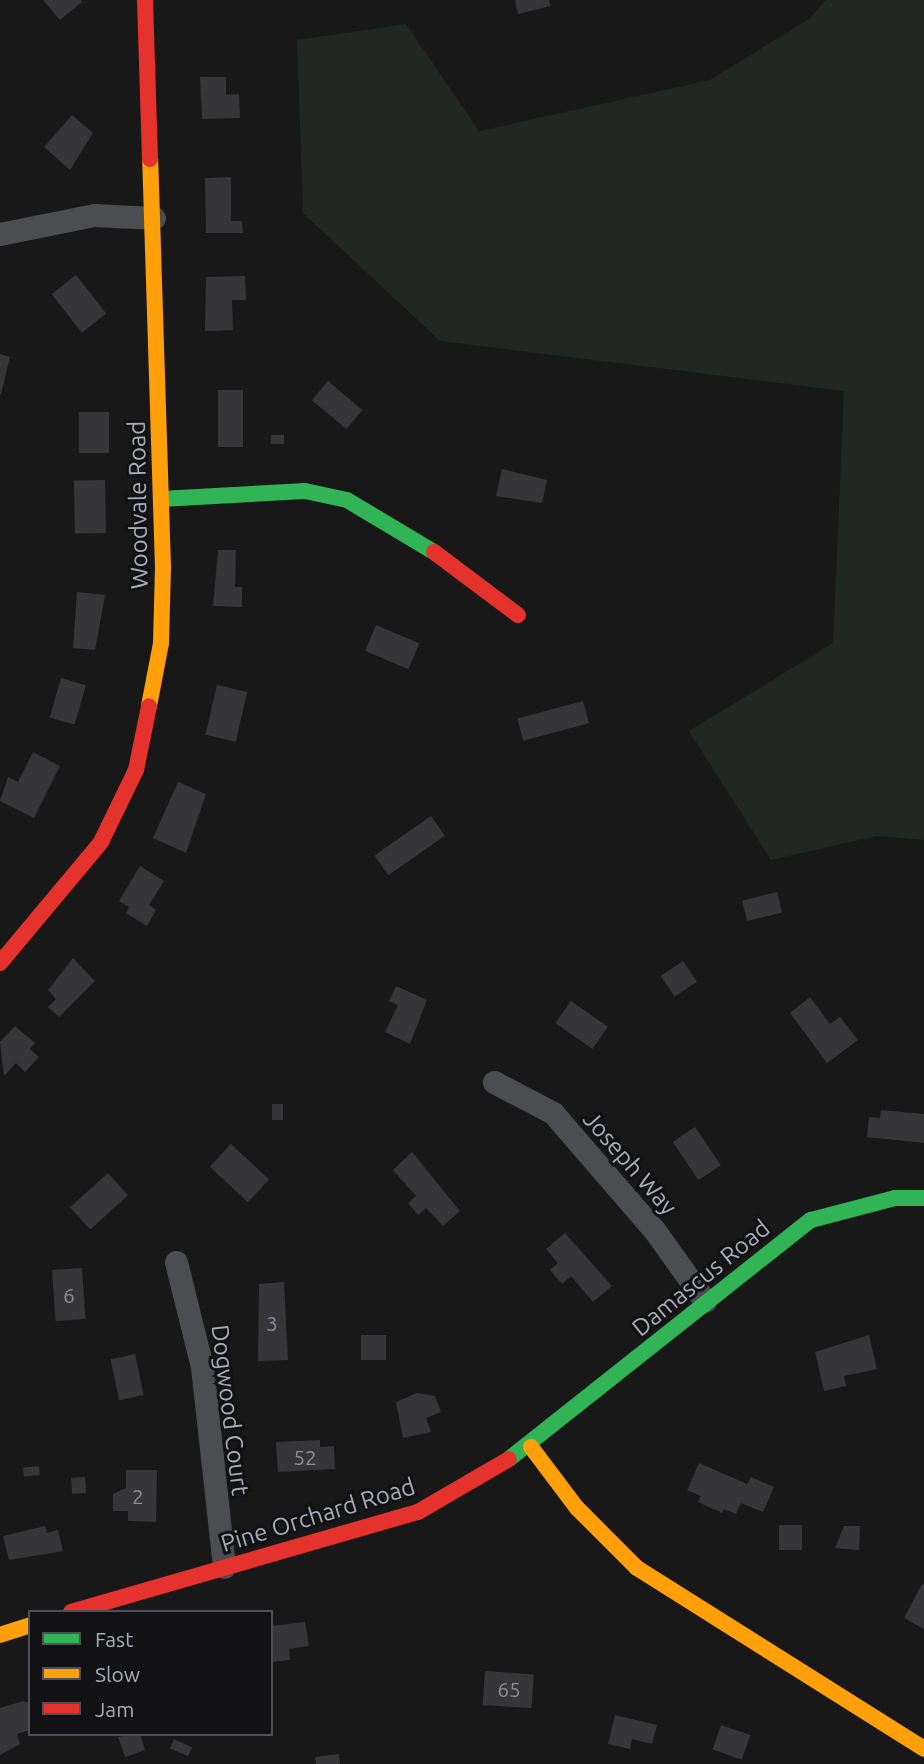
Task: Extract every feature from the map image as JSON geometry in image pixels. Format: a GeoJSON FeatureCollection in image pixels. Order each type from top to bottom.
{"type":"FeatureCollection","features":[{"type":"Feature","properties":{"kind":"street","name":"Woodvale Road"},"geometry":{"type":"LineString","coordinates":[[0,962],[100,842],[136,770],[161,643],[162,499],[145,0]]}},
{"type":"Feature","properties":{"kind":"street"},"geometry":{"type":"LineString","coordinates":[[0,234],[94,215],[154,218]]}},
{"type":"Feature","properties":{"kind":"street"},"geometry":{"type":"LineString","coordinates":[[162,499],[305,491],[347,500],[403,529],[518,615]]}},
{"type":"Feature","properties":{"kind":"street","name":"Joseph Way"},"geometry":{"type":"LineString","coordinates":[[494,1082],[553,1113],[655,1231],[705,1301]]}},
{"type":"Feature","properties":{"kind":"street","name":"Damascus Road"},"geometry":{"type":"LineString","coordinates":[[531,1447],[705,1301],[811,1220],[895,1198],[924,1198]]}},
{"type":"Feature","properties":{"kind":"street","name":"Dogwood Court"},"geometry":{"type":"LineString","coordinates":[[176,1262],[202,1367],[224,1567]]}},
{"type":"Feature","properties":{"kind":"street"},"geometry":{"type":"LineString","coordinates":[[531,1447],[577,1508],[637,1568],[924,1749]]}},
{"type":"Feature","properties":{"kind":"street","name":"Pine Orchard Road"},"geometry":{"type":"LineString","coordinates":[[78,1610],[418,1512],[531,1447]]}},
{"type":"Feature","properties":{"kind":"street"},"geometry":{"type":"LineString","coordinates":[[0,1635],[28,1626]]}},
{"type":"Feature","properties":{"kind":"shaded area"},"geometry":{"type":"Polygon","coordinates":[[[826,0],[924,0],[924,840],[877,836],[771,860],[689,731],[833,643],[844,391],[440,341],[303,213],[297,40],[406,24],[479,131],[710,80],[809,19],[826,0]]]}},
{"type":"Feature","properties":{"kind":"building"},"geometry":{"type":"Polygon","coordinates":[[[43,0],[81,0],[82,2],[60,20],[43,0]]]}},
{"type":"Feature","properties":{"kind":"building"},"geometry":{"type":"Polygon","coordinates":[[[515,0],[549,0],[550,6],[518,14],[515,0]]]}},
{"type":"Feature","properties":{"kind":"building"},"geometry":{"type":"Polygon","coordinates":[[[200,77],[226,77],[226,95],[239,94],[240,118],[202,119],[200,77]]]}},
{"type":"Feature","properties":{"kind":"building"},"geometry":{"type":"Polygon","coordinates":[[[72,115],[93,133],[70,170],[44,147],[72,115]]]}},
{"type":"Feature","properties":{"kind":"building"},"geometry":{"type":"Polygon","coordinates":[[[231,177],[231,221],[242,221],[243,233],[206,233],[205,178],[231,177]]]}},
{"type":"Feature","properties":{"kind":"building"},"geometry":{"type":"Polygon","coordinates":[[[76,275],[106,314],[82,333],[52,294],[76,275]]]}},
{"type":"Feature","properties":{"kind":"building"},"geometry":{"type":"Polygon","coordinates":[[[245,276],[246,300],[232,300],[233,330],[205,331],[206,277],[245,276]]]}},
{"type":"Feature","properties":{"kind":"building"},"geometry":{"type":"Polygon","coordinates":[[[0,354],[10,357],[1,394],[0,394],[0,354]]]}},
{"type":"Feature","properties":{"kind":"building"},"geometry":{"type":"Polygon","coordinates":[[[328,381],[362,410],[346,429],[312,400],[328,381]]]}},
{"type":"Feature","properties":{"kind":"building"},"geometry":{"type":"Polygon","coordinates":[[[218,390],[243,390],[243,447],[218,447],[218,390]]]}},
{"type":"Feature","properties":{"kind":"building"},"geometry":{"type":"Polygon","coordinates":[[[79,412],[109,412],[109,453],[79,453],[79,412]]]}},
{"type":"Feature","properties":{"kind":"building"},"geometry":{"type":"Polygon","coordinates":[[[271,435],[284,435],[284,444],[271,444],[271,435]]]}},
{"type":"Feature","properties":{"kind":"building"},"geometry":{"type":"Polygon","coordinates":[[[502,469],[547,480],[542,503],[496,496],[502,469]]]}},
{"type":"Feature","properties":{"kind":"building"},"geometry":{"type":"Polygon","coordinates":[[[105,480],[106,533],[75,534],[74,481],[105,480]]]}},
{"type":"Feature","properties":{"kind":"building"},"geometry":{"type":"Polygon","coordinates":[[[218,550],[236,550],[235,587],[242,587],[242,607],[213,606],[218,550]]]}},
{"type":"Feature","properties":{"kind":"building"},"geometry":{"type":"Polygon","coordinates":[[[77,592],[105,595],[95,650],[73,648],[77,592]]]}},
{"type":"Feature","properties":{"kind":"building"},"geometry":{"type":"Polygon","coordinates":[[[376,625],[419,643],[408,669],[365,651],[376,625]]]}},
{"type":"Feature","properties":{"kind":"building"},"geometry":{"type":"Polygon","coordinates":[[[61,678],[86,685],[75,725],[50,717],[61,678]]]}},
{"type":"Feature","properties":{"kind":"building"},"geometry":{"type":"Polygon","coordinates":[[[217,685],[247,692],[236,742],[206,735],[217,685]]]}},
{"type":"Feature","properties":{"kind":"building"},"geometry":{"type":"Polygon","coordinates":[[[583,701],[589,723],[523,741],[517,719],[583,701]]]}},
{"type":"Feature","properties":{"kind":"building"},"geometry":{"type":"Polygon","coordinates":[[[33,752],[60,766],[34,818],[0,801],[8,777],[18,782],[33,752]]]}},
{"type":"Feature","properties":{"kind":"building"},"geometry":{"type":"Polygon","coordinates":[[[178,782],[206,794],[186,853],[153,838],[178,782]]]}},
{"type":"Feature","properties":{"kind":"building"},"geometry":{"type":"Polygon","coordinates":[[[431,816],[445,836],[388,875],[374,856],[431,816]]]}},
{"type":"Feature","properties":{"kind":"building"},"geometry":{"type":"Polygon","coordinates":[[[140,866],[164,881],[149,905],[156,910],[147,926],[126,913],[129,907],[119,901],[140,866]]]}},
{"type":"Feature","properties":{"kind":"building"},"geometry":{"type":"Polygon","coordinates":[[[777,892],[782,912],[747,921],[742,901],[777,892]]]}},
{"type":"Feature","properties":{"kind":"building"},"geometry":{"type":"Polygon","coordinates":[[[73,958],[95,981],[59,1017],[48,1007],[56,999],[48,990],[73,958]]]}},
{"type":"Feature","properties":{"kind":"building"},"geometry":{"type":"Polygon","coordinates":[[[683,961],[697,982],[675,997],[661,976],[683,961]]]}},
{"type":"Feature","properties":{"kind":"building"},"geometry":{"type":"Polygon","coordinates":[[[396,986],[427,1000],[410,1044],[385,1032],[398,1005],[389,1001],[396,986]]]}},
{"type":"Feature","properties":{"kind":"building"},"geometry":{"type":"Polygon","coordinates":[[[810,997],[830,1024],[840,1017],[858,1040],[827,1063],[790,1013],[810,997]]]}},
{"type":"Feature","properties":{"kind":"building"},"geometry":{"type":"Polygon","coordinates":[[[571,1001],[608,1027],[592,1049],[556,1023],[571,1001]]]}},
{"type":"Feature","properties":{"kind":"building"},"geometry":{"type":"Polygon","coordinates":[[[15,1026],[35,1043],[30,1049],[39,1057],[25,1072],[16,1063],[4,1076],[0,1042],[15,1026]]]}},
{"type":"Feature","properties":{"kind":"building"},"geometry":{"type":"Polygon","coordinates":[[[272,1104],[283,1104],[283,1120],[272,1120],[272,1104]]]}},
{"type":"Feature","properties":{"kind":"building"},"geometry":{"type":"Polygon","coordinates":[[[881,1110],[924,1114],[924,1143],[867,1137],[869,1117],[880,1118],[881,1110]]]}},
{"type":"Feature","properties":{"kind":"building"},"geometry":{"type":"Polygon","coordinates":[[[695,1127],[721,1165],[698,1180],[673,1142],[695,1127]]]}},
{"type":"Feature","properties":{"kind":"building"},"geometry":{"type":"Polygon","coordinates":[[[231,1144],[269,1179],[248,1202],[210,1167],[231,1144]]]}},
{"type":"Feature","properties":{"kind":"building"},"geometry":{"type":"Polygon","coordinates":[[[412,1152],[460,1211],[443,1226],[426,1208],[418,1215],[408,1203],[416,1196],[393,1170],[412,1152]]]}},
{"type":"Feature","properties":{"kind":"building"},"geometry":{"type":"Polygon","coordinates":[[[108,1173],[128,1195],[90,1229],[70,1207],[108,1173]]]}},
{"type":"Feature","properties":{"kind":"building"},"geometry":{"type":"Polygon","coordinates":[[[565,1233],[612,1286],[593,1302],[571,1276],[562,1284],[550,1270],[558,1263],[546,1249],[565,1233]]]}},
{"type":"Feature","properties":{"kind":"building"},"geometry":{"type":"Polygon","coordinates":[[[82,1268],[86,1319],[56,1321],[52,1270],[82,1268]]]}},
{"type":"Feature","properties":{"kind":"building"},"geometry":{"type":"Polygon","coordinates":[[[284,1282],[288,1360],[258,1361],[259,1284],[284,1282]]]}},
{"type":"Feature","properties":{"kind":"building"},"geometry":{"type":"Polygon","coordinates":[[[361,1335],[386,1335],[386,1360],[361,1360],[361,1335]]]}},
{"type":"Feature","properties":{"kind":"building"},"geometry":{"type":"Polygon","coordinates":[[[869,1335],[877,1369],[844,1376],[846,1386],[824,1391],[815,1352],[869,1335]]]}},
{"type":"Feature","properties":{"kind":"building"},"geometry":{"type":"Polygon","coordinates":[[[135,1354],[144,1395],[119,1400],[111,1359],[135,1354]]]}},
{"type":"Feature","properties":{"kind":"building"},"geometry":{"type":"Polygon","coordinates":[[[417,1393],[435,1396],[441,1412],[426,1418],[431,1432],[403,1438],[396,1402],[417,1393]]]}},
{"type":"Feature","properties":{"kind":"building"},"geometry":{"type":"Polygon","coordinates":[[[320,1440],[320,1447],[334,1446],[335,1469],[278,1472],[276,1442],[320,1440]]]}},
{"type":"Feature","properties":{"kind":"building"},"geometry":{"type":"Polygon","coordinates":[[[699,1463],[747,1484],[751,1477],[774,1487],[763,1512],[741,1503],[736,1514],[724,1509],[722,1513],[698,1502],[701,1496],[687,1490],[699,1463]]]}},
{"type":"Feature","properties":{"kind":"building"},"geometry":{"type":"Polygon","coordinates":[[[39,1466],[40,1475],[24,1477],[23,1468],[39,1466]]]}},
{"type":"Feature","properties":{"kind":"building"},"geometry":{"type":"Polygon","coordinates":[[[126,1470],[157,1470],[156,1522],[128,1521],[128,1511],[113,1511],[113,1494],[126,1488],[126,1470]]]}},
{"type":"Feature","properties":{"kind":"building"},"geometry":{"type":"Polygon","coordinates":[[[85,1477],[86,1493],[72,1494],[71,1478],[85,1477]]]}},
{"type":"Feature","properties":{"kind":"building"},"geometry":{"type":"Polygon","coordinates":[[[779,1525],[802,1525],[802,1550],[779,1550],[779,1525]]]}},
{"type":"Feature","properties":{"kind":"building"},"geometry":{"type":"Polygon","coordinates":[[[45,1526],[47,1533],[58,1530],[63,1551],[9,1560],[3,1536],[45,1526]]]}},
{"type":"Feature","properties":{"kind":"building"},"geometry":{"type":"Polygon","coordinates":[[[844,1526],[860,1526],[859,1550],[835,1548],[844,1526]]]}},
{"type":"Feature","properties":{"kind":"building"},"geometry":{"type":"Polygon","coordinates":[[[922,1584],[924,1585],[924,1629],[904,1618],[922,1584]]]}},
{"type":"Feature","properties":{"kind":"building"},"geometry":{"type":"Polygon","coordinates":[[[305,1622],[309,1646],[289,1649],[290,1660],[273,1662],[273,1626],[305,1622]]]}},
{"type":"Feature","properties":{"kind":"building"},"geometry":{"type":"Polygon","coordinates":[[[485,1671],[534,1674],[532,1708],[483,1705],[485,1671]]]}},
{"type":"Feature","properties":{"kind":"building"},"geometry":{"type":"Polygon","coordinates":[[[23,1701],[28,1702],[28,1731],[17,1734],[20,1744],[0,1755],[0,1708],[23,1701]]]}},
{"type":"Feature","properties":{"kind":"building"},"geometry":{"type":"Polygon","coordinates":[[[615,1715],[657,1725],[652,1744],[632,1739],[630,1749],[608,1744],[615,1715]]]}},
{"type":"Feature","properties":{"kind":"building"},"geometry":{"type":"Polygon","coordinates":[[[721,1725],[750,1735],[742,1760],[713,1750],[721,1725]]]}},
{"type":"Feature","properties":{"kind":"building"},"geometry":{"type":"Polygon","coordinates":[[[141,1736],[145,1750],[125,1757],[118,1737],[141,1736]]]}},
{"type":"Feature","properties":{"kind":"building"},"geometry":{"type":"Polygon","coordinates":[[[174,1739],[192,1747],[188,1756],[170,1748],[174,1739]]]}},
{"type":"Feature","properties":{"kind":"building"},"geometry":{"type":"Polygon","coordinates":[[[339,1754],[340,1764],[316,1764],[315,1757],[339,1754]]]}},
{"type":"Feature","properties":{"kind":"traffic: fast"},"geometry":{"type":"LineString","coordinates":[[161,499],[305,491],[347,500],[434,552]]}},
{"type":"Feature","properties":{"kind":"traffic: fast"},"geometry":{"type":"LineString","coordinates":[[509,1459],[811,1220],[895,1198],[924,1198]]}},
{"type":"Feature","properties":{"kind":"traffic: slow"},"geometry":{"type":"LineString","coordinates":[[149,706],[161,643],[163,568],[150,159]]}},
{"type":"Feature","properties":{"kind":"traffic: slow"},"geometry":{"type":"LineString","coordinates":[[531,1447],[577,1508],[637,1568],[924,1749]]}},
{"type":"Feature","properties":{"kind":"traffic: slow"},"geometry":{"type":"LineString","coordinates":[[0,1635],[28,1626]]}},
{"type":"Feature","properties":{"kind":"traffic: jam"},"geometry":{"type":"LineString","coordinates":[[145,0],[150,159]]}},
{"type":"Feature","properties":{"kind":"traffic: jam"},"geometry":{"type":"LineString","coordinates":[[434,552],[518,615]]}},
{"type":"Feature","properties":{"kind":"traffic: jam"},"geometry":{"type":"LineString","coordinates":[[0,963],[101,842],[136,770],[149,706]]}},
{"type":"Feature","properties":{"kind":"traffic: jam"},"geometry":{"type":"LineString","coordinates":[[78,1610],[418,1512],[509,1459]]}}]}
